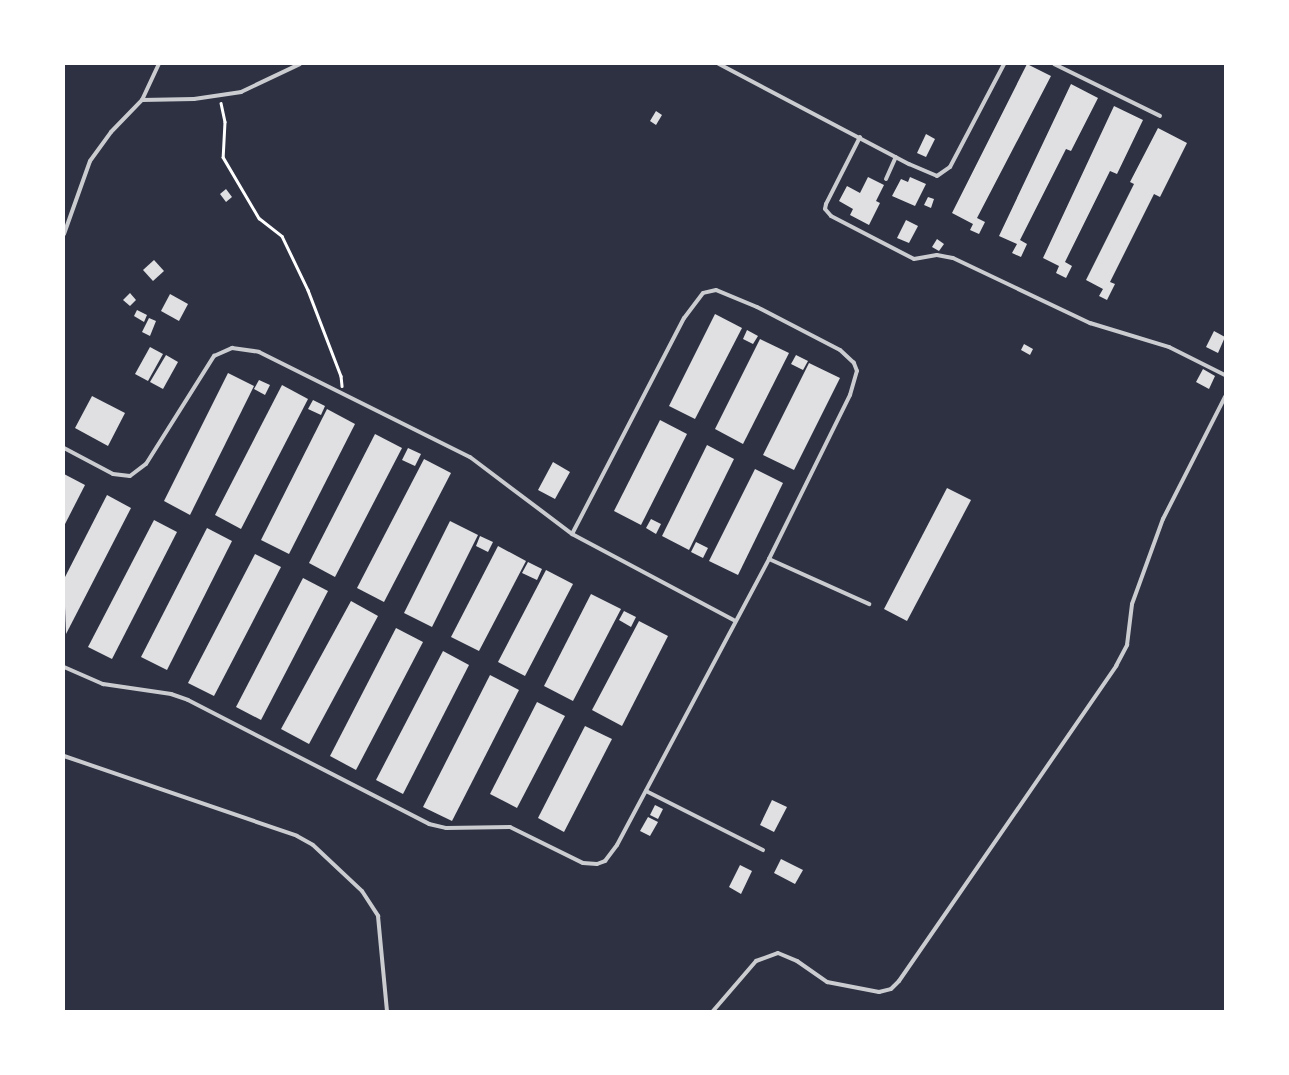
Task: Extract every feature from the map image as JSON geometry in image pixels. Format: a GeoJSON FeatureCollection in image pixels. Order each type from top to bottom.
{"type":"FeatureCollection","features":[{"type":"Feature","properties":{"kind":"lane"},"geometry":{"type":"LineString","coordinates":[[64,234],[90,161],[111,132],[142,100],[159,64]]}},
{"type":"Feature","properties":{"kind":"lane"},"geometry":{"type":"LineString","coordinates":[[142,100],[220,96],[241,92],[300,64]]}},
{"type":"Feature","properties":{"kind":"lane"},"geometry":{"type":"LineString","coordinates":[[719,64],[931,174],[946,172],[1004,64]]}},
{"type":"Feature","properties":{"kind":"lane"},"geometry":{"type":"LineString","coordinates":[[1054,64],[1160,116]]}},
{"type":"Feature","properties":{"kind":"lane"},"geometry":{"type":"LineString","coordinates":[[860,137],[826,204],[825,209],[831,216],[914,259],[937,255],[953,258],[1068,314],[1107,330],[1170,347],[1225,375]]}},
{"type":"Feature","properties":{"kind":"lane"},"geometry":{"type":"LineString","coordinates":[[886,179],[896,157]]}},
{"type":"Feature","properties":{"kind":"lane"},"geometry":{"type":"LineString","coordinates":[[64,667],[103,684],[171,694],[188,700],[429,824],[446,828],[510,827],[589,866],[605,861],[612,853],[646,791],[734,620],[769,559],[850,395],[857,371],[840,350],[757,307],[716,290],[702,293],[690,307],[572,534]]}},
{"type":"Feature","properties":{"kind":"lane"},"geometry":{"type":"LineString","coordinates":[[64,448],[113,474],[130,476],[146,464],[206,364],[222,350],[232,348],[259,352],[470,457],[572,534],[734,620]]}},
{"type":"Feature","properties":{"kind":"lane"},"geometry":{"type":"LineString","coordinates":[[713,1011],[756,961],[778,953],[797,961],[827,982],[879,992],[891,989],[899,981],[1116,666],[1127,645],[1132,604],[1163,519],[1225,397]]}},
{"type":"Feature","properties":{"kind":"lane"},"geometry":{"type":"LineString","coordinates":[[769,559],[869,604]]}},
{"type":"Feature","properties":{"kind":"lane"},"geometry":{"type":"LineString","coordinates":[[64,756],[298,836],[313,845],[362,891],[378,916],[387,1011]]}},
{"type":"Feature","properties":{"kind":"lane"},"geometry":{"type":"LineString","coordinates":[[646,791],[762,850]]}},
{"type":"Feature","properties":{"kind":"path"},"geometry":{"type":"LineString","coordinates":[[220,96],[225,122],[223,157],[258,218],[282,236],[308,290],[341,376],[342,392]]}},
{"type":"Feature","properties":{"kind":"building"},"geometry":{"type":"Polygon","coordinates":[[[1027,64],[1051,76],[977,218],[985,222],[979,234],[970,230],[973,224],[952,213],[1027,64]]]}},
{"type":"Feature","properties":{"kind":"building"},"geometry":{"type":"Polygon","coordinates":[[[1071,84],[1098,98],[1071,151],[1066,149],[1020,240],[1027,244],[1021,257],[1012,253],[1017,244],[999,236],[1071,84]]]}},
{"type":"Feature","properties":{"kind":"building"},"geometry":{"type":"Polygon","coordinates":[[[1114,106],[1143,120],[1117,174],[1110,171],[1065,262],[1072,266],[1066,278],[1056,273],[1059,266],[1043,258],[1114,106]]]}},
{"type":"Feature","properties":{"kind":"building"},"geometry":{"type":"Polygon","coordinates":[[[656,111],[662,115],[656,125],[650,121],[656,111]]]}},
{"type":"Feature","properties":{"kind":"building"},"geometry":{"type":"Polygon","coordinates":[[[1158,128],[1187,143],[1160,197],[1154,194],[1110,282],[1115,284],[1107,300],[1099,296],[1103,289],[1086,280],[1134,184],[1130,182],[1158,128]]]}},
{"type":"Feature","properties":{"kind":"building"},"geometry":{"type":"Polygon","coordinates":[[[926,134],[935,139],[926,157],[917,153],[926,134]]]}},
{"type":"Feature","properties":{"kind":"building"},"geometry":{"type":"Polygon","coordinates":[[[868,177],[884,185],[876,201],[880,203],[869,225],[850,215],[853,209],[839,201],[847,186],[860,193],[868,177]]]}},
{"type":"Feature","properties":{"kind":"building"},"geometry":{"type":"Polygon","coordinates":[[[910,177],[926,184],[915,206],[892,196],[901,179],[908,182],[910,177]]]}},
{"type":"Feature","properties":{"kind":"building"},"geometry":{"type":"Polygon","coordinates":[[[226,189],[232,197],[226,202],[220,194],[226,189]]]}},
{"type":"Feature","properties":{"kind":"building"},"geometry":{"type":"Polygon","coordinates":[[[928,197],[934,199],[931,208],[924,205],[928,197]]]}},
{"type":"Feature","properties":{"kind":"building"},"geometry":{"type":"Polygon","coordinates":[[[906,220],[918,226],[909,243],[897,238],[906,220]]]}},
{"type":"Feature","properties":{"kind":"building"},"geometry":{"type":"Polygon","coordinates":[[[937,239],[944,244],[939,251],[932,247],[937,239]]]}},
{"type":"Feature","properties":{"kind":"building"},"geometry":{"type":"Polygon","coordinates":[[[154,260],[164,271],[153,281],[143,270],[154,260]]]}},
{"type":"Feature","properties":{"kind":"building"},"geometry":{"type":"Polygon","coordinates":[[[130,293],[136,300],[130,306],[123,300],[130,293]]]}},
{"type":"Feature","properties":{"kind":"building"},"geometry":{"type":"Polygon","coordinates":[[[170,294],[188,304],[179,321],[161,311],[170,294]]]}},
{"type":"Feature","properties":{"kind":"building"},"geometry":{"type":"Polygon","coordinates":[[[137,310],[147,315],[144,322],[134,316],[137,310]]]}},
{"type":"Feature","properties":{"kind":"building"},"geometry":{"type":"Polygon","coordinates":[[[715,314],[742,328],[695,419],[669,406],[715,314]]]}},
{"type":"Feature","properties":{"kind":"building"},"geometry":{"type":"Polygon","coordinates":[[[149,318],[156,321],[150,336],[142,332],[149,318]]]}},
{"type":"Feature","properties":{"kind":"building"},"geometry":{"type":"Polygon","coordinates":[[[747,330],[758,336],[753,344],[743,339],[747,330]]]}},
{"type":"Feature","properties":{"kind":"building"},"geometry":{"type":"Polygon","coordinates":[[[1214,331],[1225,337],[1218,353],[1206,347],[1214,331]]]}},
{"type":"Feature","properties":{"kind":"building"},"geometry":{"type":"Polygon","coordinates":[[[760,339],[789,353],[743,444],[715,429],[760,339]]]}},
{"type":"Feature","properties":{"kind":"building"},"geometry":{"type":"Polygon","coordinates":[[[1024,344],[1033,349],[1030,355],[1021,350],[1024,344]]]}},
{"type":"Feature","properties":{"kind":"building"},"geometry":{"type":"Polygon","coordinates":[[[150,347],[163,354],[148,381],[135,374],[150,347]]]}},
{"type":"Feature","properties":{"kind":"building"},"geometry":{"type":"Polygon","coordinates":[[[166,355],[178,362],[163,389],[150,382],[166,355]]]}},
{"type":"Feature","properties":{"kind":"building"},"geometry":{"type":"Polygon","coordinates":[[[796,355],[808,361],[803,370],[791,364],[796,355]]]}},
{"type":"Feature","properties":{"kind":"building"},"geometry":{"type":"Polygon","coordinates":[[[809,363],[840,378],[794,470],[763,455],[809,363]]]}},
{"type":"Feature","properties":{"kind":"building"},"geometry":{"type":"Polygon","coordinates":[[[1203,369],[1215,376],[1209,389],[1196,382],[1203,369]]]}},
{"type":"Feature","properties":{"kind":"building"},"geometry":{"type":"Polygon","coordinates":[[[228,373],[254,386],[190,515],[164,501],[228,373]]]}},
{"type":"Feature","properties":{"kind":"building"},"geometry":{"type":"Polygon","coordinates":[[[259,380],[270,385],[265,395],[254,389],[259,380]]]}},
{"type":"Feature","properties":{"kind":"building"},"geometry":{"type":"Polygon","coordinates":[[[282,385],[308,399],[241,529],[215,515],[282,385]]]}},
{"type":"Feature","properties":{"kind":"building"},"geometry":{"type":"Polygon","coordinates":[[[92,396],[125,413],[108,446],[75,428],[92,396]]]}},
{"type":"Feature","properties":{"kind":"building"},"geometry":{"type":"Polygon","coordinates":[[[313,400],[325,406],[321,415],[308,409],[313,400]]]}},
{"type":"Feature","properties":{"kind":"building"},"geometry":{"type":"Polygon","coordinates":[[[327,409],[355,424],[289,554],[261,540],[327,409]]]}},
{"type":"Feature","properties":{"kind":"building"},"geometry":{"type":"Polygon","coordinates":[[[660,420],[687,434],[641,525],[614,511],[660,420]]]}},
{"type":"Feature","properties":{"kind":"building"},"geometry":{"type":"Polygon","coordinates":[[[375,434],[402,448],[335,577],[309,563],[375,434]]]}},
{"type":"Feature","properties":{"kind":"building"},"geometry":{"type":"Polygon","coordinates":[[[707,445],[734,459],[689,550],[662,536],[707,445]]]}},
{"type":"Feature","properties":{"kind":"building"},"geometry":{"type":"Polygon","coordinates":[[[408,448],[421,454],[415,466],[402,460],[408,448]]]}},
{"type":"Feature","properties":{"kind":"building"},"geometry":{"type":"Polygon","coordinates":[[[424,459],[451,473],[384,602],[357,588],[424,459]]]}},
{"type":"Feature","properties":{"kind":"building"},"geometry":{"type":"Polygon","coordinates":[[[553,462],[570,472],[555,499],[538,490],[553,462]]]}},
{"type":"Feature","properties":{"kind":"building"},"geometry":{"type":"Polygon","coordinates":[[[755,469],[783,483],[738,575],[709,561],[755,469]]]}},
{"type":"Feature","properties":{"kind":"building"},"geometry":{"type":"Polygon","coordinates":[[[64,474],[85,485],[64,526],[64,474]]]}},
{"type":"Feature","properties":{"kind":"building"},"geometry":{"type":"Polygon","coordinates":[[[947,488],[971,500],[907,621],[884,609],[947,488]]]}},
{"type":"Feature","properties":{"kind":"building"},"geometry":{"type":"Polygon","coordinates":[[[107,495],[131,508],[66,634],[64,579],[107,495]]]}},
{"type":"Feature","properties":{"kind":"building"},"geometry":{"type":"Polygon","coordinates":[[[651,519],[661,524],[656,534],[646,528],[651,519]]]}},
{"type":"Feature","properties":{"kind":"building"},"geometry":{"type":"Polygon","coordinates":[[[154,520],[177,532],[112,659],[88,647],[154,520]]]}},
{"type":"Feature","properties":{"kind":"building"},"geometry":{"type":"Polygon","coordinates":[[[450,521],[478,535],[432,627],[404,613],[450,521]]]}},
{"type":"Feature","properties":{"kind":"building"},"geometry":{"type":"Polygon","coordinates":[[[207,528],[232,541],[167,670],[141,657],[207,528]]]}},
{"type":"Feature","properties":{"kind":"building"},"geometry":{"type":"Polygon","coordinates":[[[480,536],[493,542],[488,552],[476,546],[480,536]]]}},
{"type":"Feature","properties":{"kind":"building"},"geometry":{"type":"Polygon","coordinates":[[[696,542],[708,548],[703,558],[691,552],[696,542]]]}},
{"type":"Feature","properties":{"kind":"building"},"geometry":{"type":"Polygon","coordinates":[[[498,546],[526,561],[479,651],[451,637],[498,546]]]}},
{"type":"Feature","properties":{"kind":"building"},"geometry":{"type":"Polygon","coordinates":[[[255,554],[281,567],[214,696],[188,683],[255,554]]]}},
{"type":"Feature","properties":{"kind":"building"},"geometry":{"type":"Polygon","coordinates":[[[528,562],[542,569],[537,580],[522,573],[528,562]]]}},
{"type":"Feature","properties":{"kind":"building"},"geometry":{"type":"Polygon","coordinates":[[[546,570],[573,584],[525,676],[498,662],[546,570]]]}},
{"type":"Feature","properties":{"kind":"building"},"geometry":{"type":"Polygon","coordinates":[[[303,578],[328,591],[261,720],[236,707],[303,578]]]}},
{"type":"Feature","properties":{"kind":"building"},"geometry":{"type":"Polygon","coordinates":[[[591,594],[621,609],[573,701],[544,686],[591,594]]]}},
{"type":"Feature","properties":{"kind":"building"},"geometry":{"type":"Polygon","coordinates":[[[351,601],[378,616],[309,744],[281,729],[351,601]]]}},
{"type":"Feature","properties":{"kind":"building"},"geometry":{"type":"Polygon","coordinates":[[[624,611],[636,617],[631,627],[619,620],[624,611]]]}},
{"type":"Feature","properties":{"kind":"building"},"geometry":{"type":"Polygon","coordinates":[[[639,621],[668,636],[622,726],[592,710],[639,621]]]}},
{"type":"Feature","properties":{"kind":"building"},"geometry":{"type":"Polygon","coordinates":[[[396,628],[423,642],[356,770],[330,756],[396,628]]]}},
{"type":"Feature","properties":{"kind":"building"},"geometry":{"type":"Polygon","coordinates":[[[443,651],[469,665],[403,794],[376,780],[443,651]]]}},
{"type":"Feature","properties":{"kind":"building"},"geometry":{"type":"Polygon","coordinates":[[[490,675],[519,690],[452,821],[423,807],[490,675]]]}},
{"type":"Feature","properties":{"kind":"building"},"geometry":{"type":"Polygon","coordinates":[[[537,702],[565,716],[517,808],[490,794],[537,702]]]}},
{"type":"Feature","properties":{"kind":"building"},"geometry":{"type":"Polygon","coordinates":[[[585,726],[612,739],[564,832],[538,818],[585,726]]]}},
{"type":"Feature","properties":{"kind":"building"},"geometry":{"type":"Polygon","coordinates":[[[772,800],[787,807],[774,832],[760,825],[772,800]]]}},
{"type":"Feature","properties":{"kind":"building"},"geometry":{"type":"Polygon","coordinates":[[[655,805],[663,809],[658,819],[650,815],[655,805]]]}},
{"type":"Feature","properties":{"kind":"building"},"geometry":{"type":"Polygon","coordinates":[[[648,817],[658,822],[650,836],[640,831],[648,817]]]}},
{"type":"Feature","properties":{"kind":"building"},"geometry":{"type":"Polygon","coordinates":[[[781,859],[803,870],[795,884],[774,873],[781,859]]]}},
{"type":"Feature","properties":{"kind":"building"},"geometry":{"type":"Polygon","coordinates":[[[740,865],[752,871],[741,894],[729,887],[740,865]]]}}]}
